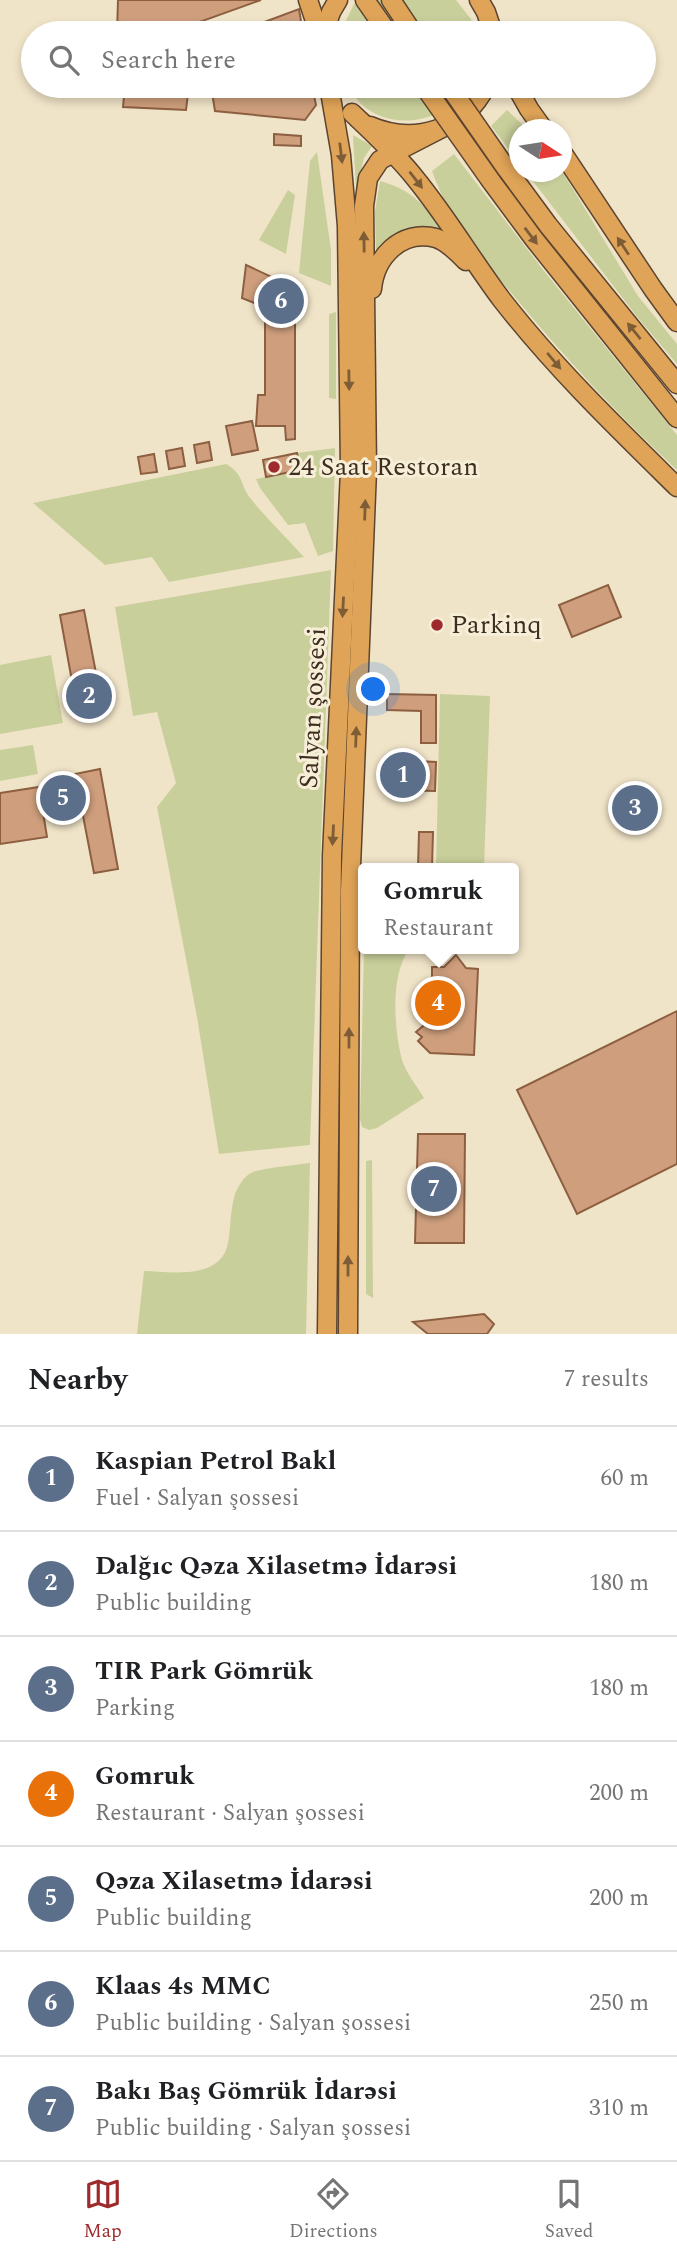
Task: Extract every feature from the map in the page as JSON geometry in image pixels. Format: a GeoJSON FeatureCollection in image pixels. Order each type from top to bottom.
{"type":"FeatureCollection","features":[{"type":"Feature","properties":{"kind":"highway"},"geometry":{"type":"LineString","coordinates":[[308,0],[316,21]]}},
{"type":"Feature","properties":{"kind":"highway"},"geometry":{"type":"LineString","coordinates":[[327,21],[338,0]]}},
{"type":"Feature","properties":{"kind":"highway"},"geometry":{"type":"LineString","coordinates":[[365,0],[380,21]]}},
{"type":"Feature","properties":{"kind":"highway"},"geometry":{"type":"LineString","coordinates":[[391,0],[405,21]]}},
{"type":"Feature","properties":{"kind":"highway"},"geometry":{"type":"LineString","coordinates":[[479,0],[488,21]]}},
{"type":"Feature","properties":{"kind":"highway","name":"Salyan şossesi"},"geometry":{"type":"LineString","coordinates":[[327,1334],[332,867],[350,471],[347,226],[341,155],[332,98]]}},
{"type":"Feature","properties":{"kind":"highway"},"geometry":{"type":"LineString","coordinates":[[338,98],[392,152],[424,190],[503,300]]}},
{"type":"Feature","properties":{"kind":"highway"},"geometry":{"type":"LineString","coordinates":[[432,98],[534,239],[677,418]]}},
{"type":"Feature","properties":{"kind":"highway"},"geometry":{"type":"LineString","coordinates":[[457,98],[548,225],[677,384]]}},
{"type":"Feature","properties":{"kind":"highway"},"geometry":{"type":"LineString","coordinates":[[366,359],[364,224],[366,190],[373,169],[392,152],[448,125],[472,106],[478,98]]}},
{"type":"Feature","properties":{"kind":"highway"},"geometry":{"type":"LineString","coordinates":[[524,98],[537,119]]}},
{"type":"Feature","properties":{"kind":"highway"},"geometry":{"type":"LineString","coordinates":[[352,113],[371,126],[393,134],[416,134],[448,125]]}},
{"type":"Feature","properties":{"kind":"highway"},"geometry":{"type":"LineString","coordinates":[[572,167],[645,279],[677,322]]}},
{"type":"Feature","properties":{"kind":"highway"},"geometry":{"type":"LineString","coordinates":[[366,359],[373,283],[382,256],[406,239],[436,238],[447,244],[503,300],[577,387],[677,487]]}},
{"type":"Feature","properties":{"kind":"highway","name":"Salyan şossesi"},"geometry":{"type":"LineString","coordinates":[[348,1334],[350,891],[367,470],[366,359]]}},
{"type":"Feature","properties":{"kind":"green space"},"geometry":{"type":"Polygon","coordinates":[[[360,0],[456,0],[472,21],[346,21],[354,4],[360,0]]]}},
{"type":"Feature","properties":{"kind":"green space"},"geometry":{"type":"Polygon","coordinates":[[[356,98],[458,98],[433,115],[403,121],[374,113],[356,98]]]}},
{"type":"Feature","properties":{"kind":"green space"},"geometry":{"type":"Polygon","coordinates":[[[507,110],[516,119],[509,119],[509,150],[491,126],[507,110]]]}},
{"type":"Feature","properties":{"kind":"green space"},"geometry":{"type":"Polygon","coordinates":[[[353,135],[372,146],[364,158],[356,190],[353,135]]]}},
{"type":"Feature","properties":{"kind":"green space"},"geometry":{"type":"Polygon","coordinates":[[[317,152],[331,250],[331,286],[299,273],[310,161],[317,152]]]}},
{"type":"Feature","properties":{"kind":"green space"},"geometry":{"type":"Polygon","coordinates":[[[454,154],[544,271],[677,435],[677,470],[572,363],[466,236],[447,205],[432,171],[454,154]]]}},
{"type":"Feature","properties":{"kind":"green space"},"geometry":{"type":"Polygon","coordinates":[[[380,181],[410,194],[431,214],[444,232],[376,256],[375,211],[380,181]]]}},
{"type":"Feature","properties":{"kind":"green space"},"geometry":{"type":"Polygon","coordinates":[[[534,182],[569,182],[638,296],[677,344],[677,364],[638,318],[534,182]]]}},
{"type":"Feature","properties":{"kind":"green space"},"geometry":{"type":"Polygon","coordinates":[[[288,190],[295,195],[286,254],[259,240],[288,190]]]}},
{"type":"Feature","properties":{"kind":"green space"},"geometry":{"type":"Polygon","coordinates":[[[336,312],[336,399],[329,398],[329,314],[336,312]]]}},
{"type":"Feature","properties":{"kind":"green space"},"geometry":{"type":"Polygon","coordinates":[[[335,448],[333,551],[318,556],[305,523],[288,525],[256,479],[300,470],[297,453],[335,448]]]}},
{"type":"Feature","properties":{"kind":"green space"},"geometry":{"type":"Polygon","coordinates":[[[226,464],[239,476],[247,494],[257,506],[304,557],[169,582],[152,557],[105,565],[33,503],[226,464]]]}},
{"type":"Feature","properties":{"kind":"green space"},"geometry":{"type":"Polygon","coordinates":[[[331,570],[310,1145],[219,1154],[197,1017],[157,807],[176,783],[157,712],[133,716],[115,607],[331,570]]]}},
{"type":"Feature","properties":{"kind":"green space"},"geometry":{"type":"Polygon","coordinates":[[[51,655],[63,723],[0,734],[0,665],[51,655]]]}},
{"type":"Feature","properties":{"kind":"green space"},"geometry":{"type":"Polygon","coordinates":[[[440,694],[490,696],[484,863],[436,863],[440,694]]]}},
{"type":"Feature","properties":{"kind":"green space"},"geometry":{"type":"Polygon","coordinates":[[[33,745],[38,774],[0,781],[0,750],[33,745]]]}},
{"type":"Feature","properties":{"kind":"green space"},"geometry":{"type":"Polygon","coordinates":[[[364,954],[406,954],[396,988],[397,1033],[404,1065],[424,1098],[377,1128],[369,1130],[362,1127],[364,954]]]}},
{"type":"Feature","properties":{"kind":"green space"},"geometry":{"type":"Polygon","coordinates":[[[372,1160],[373,1298],[366,1294],[366,1161],[372,1160]]]}},
{"type":"Feature","properties":{"kind":"green space"},"geometry":{"type":"Polygon","coordinates":[[[310,1163],[306,1334],[137,1334],[144,1271],[194,1271],[216,1263],[224,1255],[228,1243],[233,1200],[241,1182],[251,1173],[310,1163]]]}},
{"type":"Feature","properties":{"kind":"building"},"geometry":{"type":"Polygon","coordinates":[[[118,0],[261,0],[202,21],[117,21],[118,0]]]}},
{"type":"Feature","properties":{"kind":"building"},"geometry":{"type":"Polygon","coordinates":[[[299,9],[301,21],[267,21],[299,9]]]}},
{"type":"Feature","properties":{"kind":"building"},"geometry":{"type":"Polygon","coordinates":[[[124,98],[188,98],[186,110],[123,107],[124,98]]]}},
{"type":"Feature","properties":{"kind":"building"},"geometry":{"type":"Polygon","coordinates":[[[213,98],[315,98],[316,105],[305,120],[215,111],[213,98]]]}},
{"type":"Feature","properties":{"kind":"building"},"geometry":{"type":"Polygon","coordinates":[[[274,134],[301,136],[301,146],[274,145],[274,134]]]}},
{"type":"Feature","properties":{"kind":"building"},"geometry":{"type":"Polygon","coordinates":[[[246,265],[291,286],[295,292],[295,439],[286,440],[285,426],[256,426],[258,395],[265,395],[265,314],[257,304],[242,298],[246,265]]]}},
{"type":"Feature","properties":{"kind":"building"},"geometry":{"type":"Polygon","coordinates":[[[252,421],[258,450],[232,455],[226,426],[252,421]]]}},
{"type":"Feature","properties":{"kind":"building"},"geometry":{"type":"Polygon","coordinates":[[[209,442],[212,460],[197,463],[194,445],[209,442]]]}},
{"type":"Feature","properties":{"kind":"building"},"geometry":{"type":"Polygon","coordinates":[[[182,448],[185,466],[169,469],[166,451],[182,448]]]}},
{"type":"Feature","properties":{"kind":"building"},"geometry":{"type":"Polygon","coordinates":[[[297,453],[300,470],[266,477],[263,460],[297,453]]]}},
{"type":"Feature","properties":{"kind":"building"},"geometry":{"type":"Polygon","coordinates":[[[154,454],[157,472],[141,474],[138,457],[154,454]]]}},
{"type":"Feature","properties":{"kind":"building"},"geometry":{"type":"Polygon","coordinates":[[[608,585],[621,617],[572,637],[559,605],[608,585]]]}},
{"type":"Feature","properties":{"kind":"building"},"geometry":{"type":"Polygon","coordinates":[[[84,610],[103,710],[78,714],[60,615],[84,610]]]}},
{"type":"Feature","properties":{"kind":"building"},"geometry":{"type":"Polygon","coordinates":[[[387,694],[436,695],[436,743],[421,743],[421,711],[387,710],[387,694]]]}},
{"type":"Feature","properties":{"kind":"building"},"geometry":{"type":"Polygon","coordinates":[[[395,760],[436,762],[435,791],[394,790],[395,760]]]}},
{"type":"Feature","properties":{"kind":"building"},"geometry":{"type":"Polygon","coordinates":[[[100,769],[118,869],[94,873],[75,774],[100,769]]]}},
{"type":"Feature","properties":{"kind":"building"},"geometry":{"type":"Polygon","coordinates":[[[39,787],[47,837],[0,844],[0,793],[39,787]]]}},
{"type":"Feature","properties":{"kind":"building"},"geometry":{"type":"Polygon","coordinates":[[[419,832],[433,832],[432,863],[418,863],[419,832]]]}},
{"type":"Feature","properties":{"kind":"building"},"geometry":{"type":"Polygon","coordinates":[[[456,955],[466,968],[478,969],[474,1055],[430,1053],[418,1041],[422,1037],[416,1032],[423,1026],[423,1009],[413,997],[432,977],[432,967],[444,967],[456,955]]]}},
{"type":"Feature","properties":{"kind":"building"},"geometry":{"type":"Polygon","coordinates":[[[677,1011],[677,1164],[577,1214],[517,1090],[677,1011]]]}},
{"type":"Feature","properties":{"kind":"building"},"geometry":{"type":"Polygon","coordinates":[[[418,1134],[465,1134],[464,1243],[415,1243],[418,1134]]]}},
{"type":"Feature","properties":{"kind":"building"},"geometry":{"type":"Polygon","coordinates":[[[484,1314],[494,1324],[487,1334],[428,1334],[413,1322],[484,1314]]]}},
{"type":"Feature","properties":{"kind":"place","name":"Klaas 4s MMC"},"geometry":{"type":"Point","coordinates":[281,301]}},
{"type":"Feature","properties":{"kind":"place","name":"24 Saat Restoran"},"geometry":{"type":"Point","coordinates":[274,467]}},
{"type":"Feature","properties":{"kind":"place","name":"Parkinq"},"geometry":{"type":"Point","coordinates":[437,625]}},
{"type":"Feature","properties":{"kind":"place","name":"Dalğıc Qəza Xilasetmə İdarəsi"},"geometry":{"type":"Point","coordinates":[89,696]}},
{"type":"Feature","properties":{"kind":"place","name":"Kaspian Petrol Bakl"},"geometry":{"type":"Point","coordinates":[403,775]}},
{"type":"Feature","properties":{"kind":"place","name":"Qəza Xilasetmə İdarəsi"},"geometry":{"type":"Point","coordinates":[63,798]}},
{"type":"Feature","properties":{"kind":"place","name":"TIR Park Gömrük"},"geometry":{"type":"Point","coordinates":[635,808]}},
{"type":"Feature","properties":{"kind":"place","name":"Gomruk"},"geometry":{"type":"Point","coordinates":[438,1003]}},
{"type":"Feature","properties":{"kind":"place","name":"Bakı Baş Gömrük İdarəsi"},"geometry":{"type":"Point","coordinates":[434,1189]}}]}
